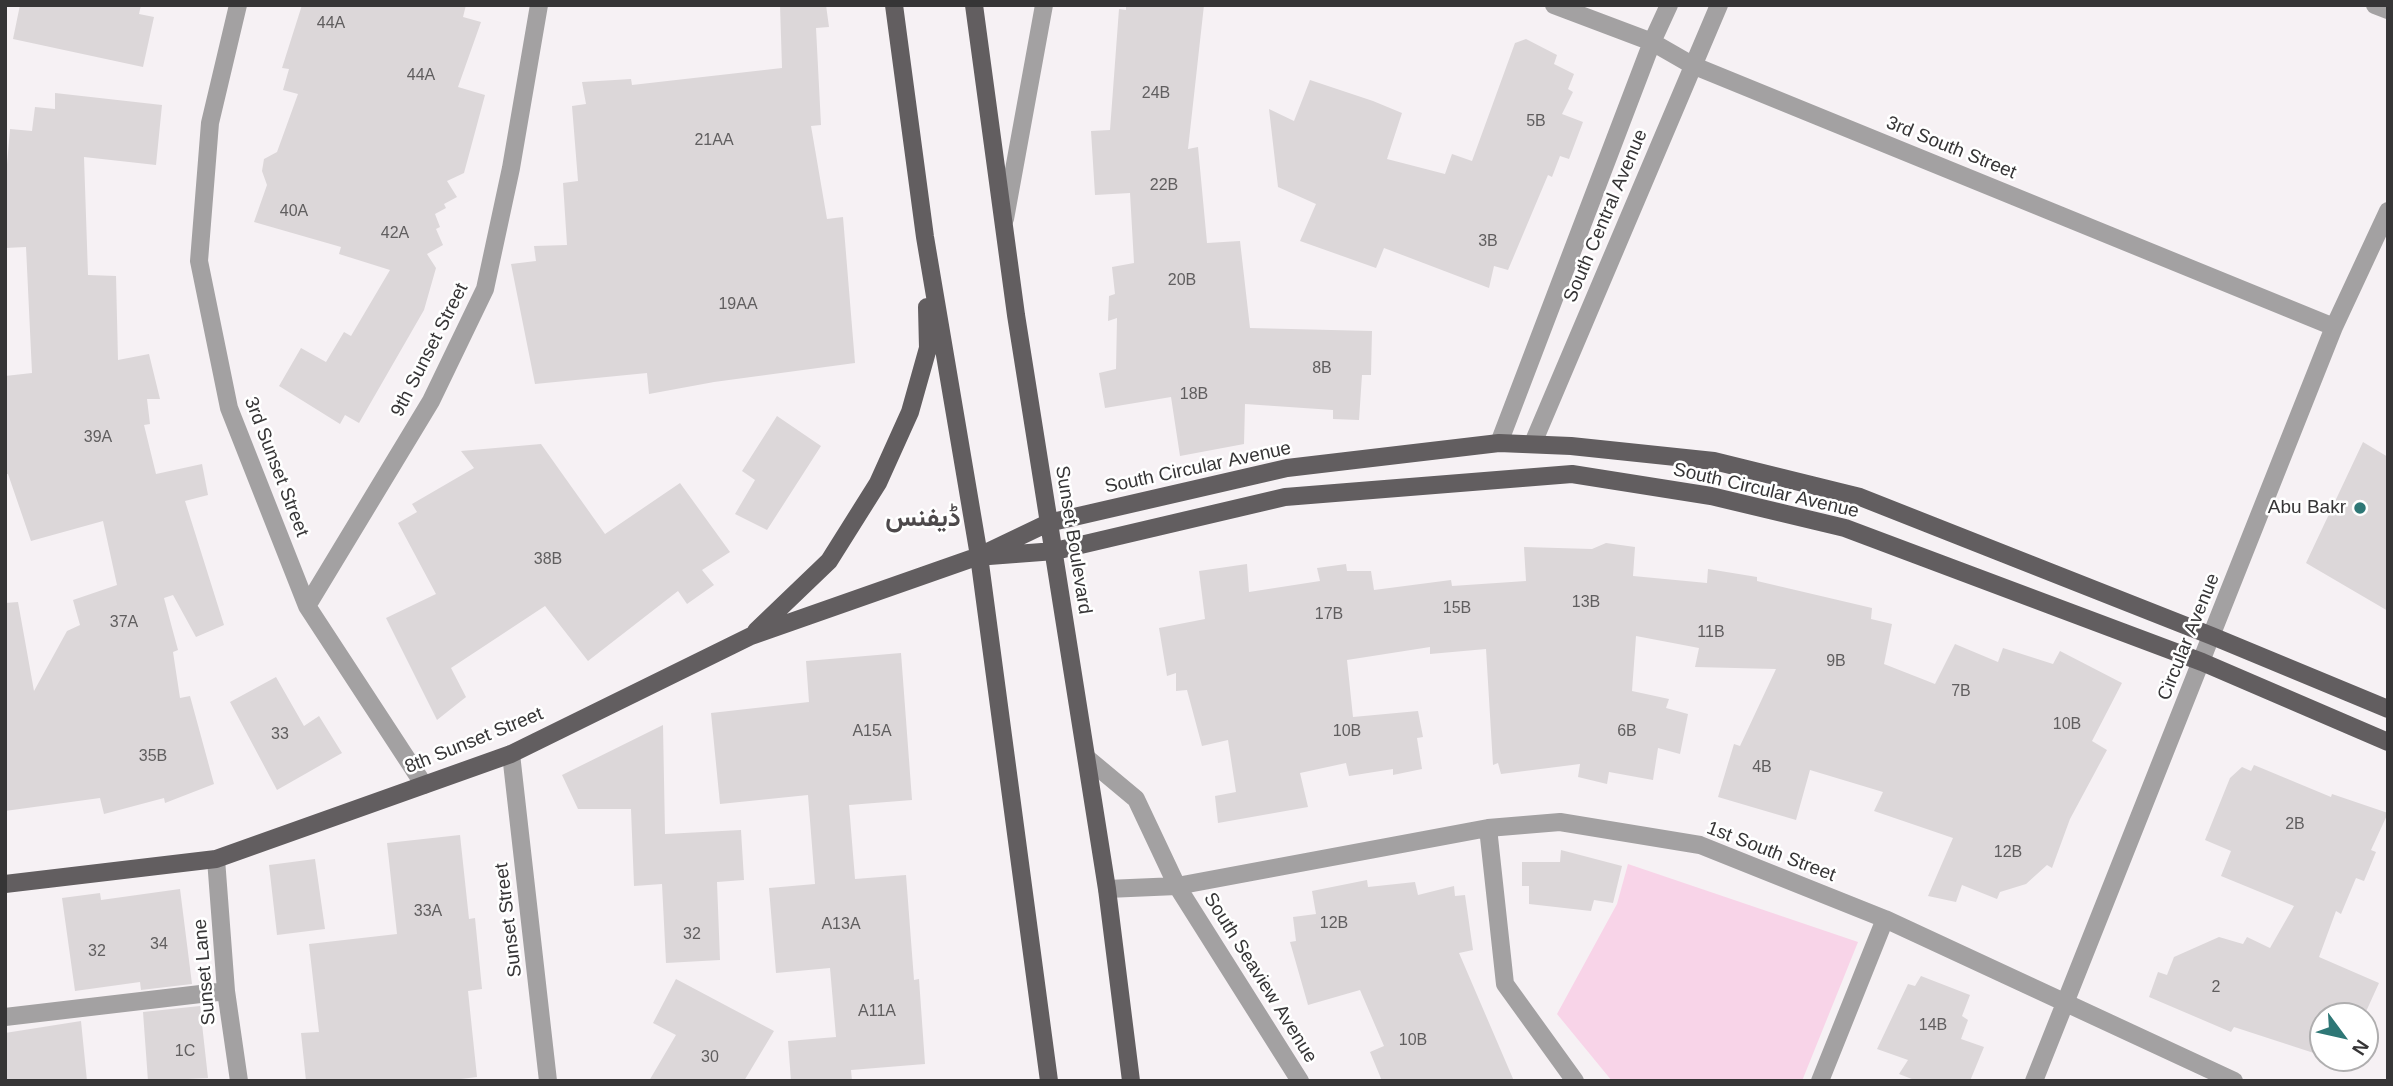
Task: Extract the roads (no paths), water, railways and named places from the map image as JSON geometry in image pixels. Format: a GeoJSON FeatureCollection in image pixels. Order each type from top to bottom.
{"type":"FeatureCollection","features":[{"type":"Feature","properties":{"kind":"main road"},"geometry":{"type":"LineString","coordinates":[[894,5],[925,237],[979,556],[1049,1081]]}},
{"type":"Feature","properties":{"kind":"main road","name":"Sunset Boulevard"},"geometry":{"type":"LineString","coordinates":[[974,5],[1048,523],[1055,551],[1107,889],[1131,1081]]}},
{"type":"Feature","properties":{"kind":"main road"},"geometry":{"type":"LineString","coordinates":[[751,636],[829,561],[878,483],[910,412],[928,348],[925,237]]}},
{"type":"Feature","properties":{"kind":"main road","name":"South Circular Avenue"},"geometry":{"type":"LineString","coordinates":[[979,556],[1048,523],[1287,468],[1499,443],[1533,443],[1714,461],[1860,497],[2212,636],[2388,709]]}},
{"type":"Feature","properties":{"kind":"main road","name":"South Circular Avenue"},"geometry":{"type":"LineString","coordinates":[[979,556],[1055,551],[1285,497],[1572,474],[1711,496],[1845,528],[2202,662],[2388,742]]}},
{"type":"Feature","properties":{"kind":"main road","name":"8th Sunset Street"},"geometry":{"type":"LineString","coordinates":[[5,884],[216,859],[510,754],[751,636],[979,556]]}},
{"type":"Feature","properties":{"kind":"street","name":"3rd Sunset Street"},"geometry":{"type":"LineString","coordinates":[[238,5],[210,123],[199,261],[229,408],[307,606],[424,785]]}},
{"type":"Feature","properties":{"kind":"street","name":"9th Sunset Street"},"geometry":{"type":"LineString","coordinates":[[307,606],[431,401],[485,289],[512,168],[539,5]]}},
{"type":"Feature","properties":{"kind":"street"},"geometry":{"type":"LineString","coordinates":[[1005,219],[1044,5]]}},
{"type":"Feature","properties":{"kind":"street","name":"3rd South Street"},"geometry":{"type":"LineString","coordinates":[[1554,5],[1652,42],[1692,65],[2334,327]]}},
{"type":"Feature","properties":{"kind":"street"},"geometry":{"type":"LineString","coordinates":[[1499,443],[1652,42],[1669,5]]}},
{"type":"Feature","properties":{"kind":"street","name":"South Central Avenue"},"geometry":{"type":"LineString","coordinates":[[1533,443],[1692,65],[1720,5]]}},
{"type":"Feature","properties":{"kind":"street"},"geometry":{"type":"LineString","coordinates":[[2375,5],[2388,10]]}},
{"type":"Feature","properties":{"kind":"street","name":"Circular Avenue"},"geometry":{"type":"LineString","coordinates":[[2034,1081],[2334,327],[2388,211]]}},
{"type":"Feature","properties":{"kind":"street","name":"Sunset Street"},"geometry":{"type":"LineString","coordinates":[[510,754],[548,1081]]}},
{"type":"Feature","properties":{"kind":"street"},"geometry":{"type":"LineString","coordinates":[[1088,759],[1136,799],[1177,886]]}},
{"type":"Feature","properties":{"kind":"street","name":"1st South Street"},"geometry":{"type":"LineString","coordinates":[[1177,886],[1488,828],[1560,822],[1700,845],[1885,919],[2066,1000],[2234,1081]]}},
{"type":"Feature","properties":{"kind":"street"},"geometry":{"type":"LineString","coordinates":[[1488,828],[1505,984],[1575,1081]]}},
{"type":"Feature","properties":{"kind":"street","name":"Sunset Lane"},"geometry":{"type":"LineString","coordinates":[[216,859],[226,991],[239,1081]]}},
{"type":"Feature","properties":{"kind":"street","name":"South Seaview Avenue"},"geometry":{"type":"LineString","coordinates":[[1107,889],[1177,886],[1300,1081]]}},
{"type":"Feature","properties":{"kind":"street"},"geometry":{"type":"LineString","coordinates":[[1820,1081],[1885,919]]}},
{"type":"Feature","properties":{"kind":"street"},"geometry":{"type":"LineString","coordinates":[[5,1017],[226,991]]}},
{"type":"Feature","properties":{"kind":"place","name":"Abu Bakr"},"geometry":{"type":"Point","coordinates":[2360,508]}},
{"type":"Feature","properties":{"kind":"district","name":"ڈیفنس"},"geometry":{"type":"Point","coordinates":[923,519]}}]}
